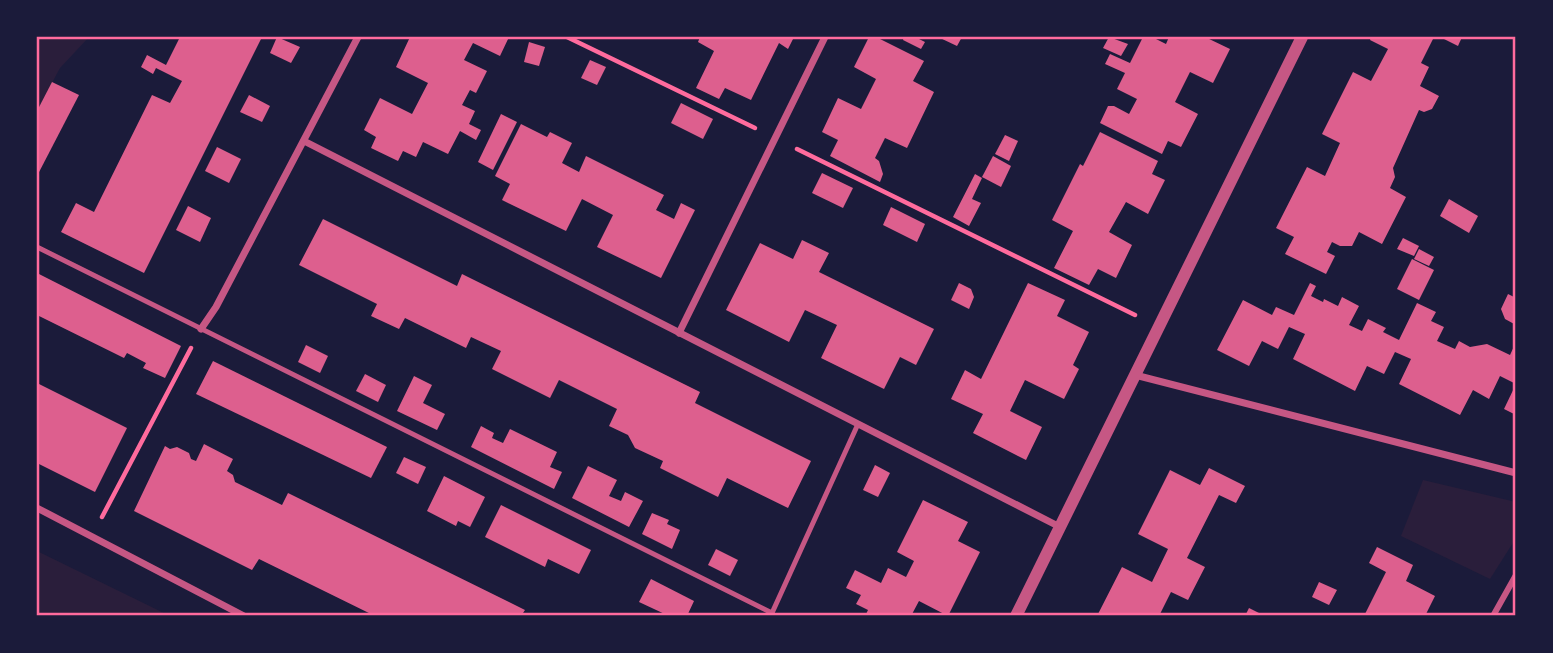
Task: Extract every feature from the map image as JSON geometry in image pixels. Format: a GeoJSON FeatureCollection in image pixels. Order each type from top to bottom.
{"type":"FeatureCollection","features":[{"type":"Feature","properties":{"kind":"street"},"geometry":{"type":"LineString","coordinates":[[201,329],[216,307],[358,37]]}},
{"type":"Feature","properties":{"kind":"street"},"geometry":{"type":"LineString","coordinates":[[680,333],[825,37]]}},
{"type":"Feature","properties":{"kind":"street"},"geometry":{"type":"LineString","coordinates":[[1016,616],[1302,37]]}},
{"type":"Feature","properties":{"kind":"street"},"geometry":{"type":"LineString","coordinates":[[304,141],[1061,527]]}},
{"type":"Feature","properties":{"kind":"street"},"geometry":{"type":"LineString","coordinates":[[1135,375],[1516,473]]}},
{"type":"Feature","properties":{"kind":"street"},"geometry":{"type":"LineString","coordinates":[[37,508],[244,616]]}},
{"type":"Feature","properties":{"kind":"street"},"geometry":{"type":"LineString","coordinates":[[1493,616],[1516,575]]}},
{"type":"Feature","properties":{"kind":"lane"},"geometry":{"type":"LineString","coordinates":[[37,247],[772,613],[858,424]]}},
{"type":"Feature","properties":{"kind":"path"},"geometry":{"type":"LineString","coordinates":[[567,37],[1158,326]]}},
{"type":"Feature","properties":{"kind":"path"},"geometry":{"type":"LineString","coordinates":[[92,536],[201,329]]}},
{"type":"Feature","properties":{"kind":"shaded area"},"geometry":{"type":"Polygon","coordinates":[[[37,37],[89,37],[60,68],[37,111],[37,37]]]}},
{"type":"Feature","properties":{"kind":"shaded area"},"geometry":{"type":"Polygon","coordinates":[[[1423,480],[1516,502],[1516,538],[1490,579],[1401,536],[1423,480]]]}},
{"type":"Feature","properties":{"kind":"shaded area"},"geometry":{"type":"Polygon","coordinates":[[[37,551],[170,616],[37,616],[37,551]]]}},
{"type":"Feature","properties":{"kind":"building"},"geometry":{"type":"Polygon","coordinates":[[[180,37],[262,37],[144,273],[61,232],[76,203],[94,212],[152,95],[170,103],[182,81],[156,68],[153,74],[141,67],[147,55],[166,65],[180,37]]]}},
{"type":"Feature","properties":{"kind":"building"},"geometry":{"type":"Polygon","coordinates":[[[277,37],[300,47],[291,63],[270,53],[277,37]]]}},
{"type":"Feature","properties":{"kind":"building"},"geometry":{"type":"Polygon","coordinates":[[[410,37],[509,37],[500,56],[473,43],[464,60],[487,71],[476,93],[470,90],[462,105],[475,111],[469,124],[481,130],[476,140],[460,131],[448,154],[423,142],[416,157],[403,151],[398,161],[371,148],[376,137],[364,130],[380,98],[412,114],[428,83],[396,67],[410,37]]]}},
{"type":"Feature","properties":{"kind":"building"},"geometry":{"type":"Polygon","coordinates":[[[700,37],[794,37],[788,49],[779,43],[751,100],[725,88],[719,99],[696,88],[714,51],[698,42],[700,37]]]}},
{"type":"Feature","properties":{"kind":"building"},"geometry":{"type":"Polygon","coordinates":[[[869,37],[876,37],[924,61],[913,81],[934,92],[907,148],[885,138],[875,158],[879,161],[883,174],[880,182],[830,156],[838,140],[822,132],[838,98],[861,109],[876,79],[854,67],[869,37]]]}},
{"type":"Feature","properties":{"kind":"building"},"geometry":{"type":"Polygon","coordinates":[[[904,37],[915,37],[925,42],[921,49],[903,40],[904,37]]]}},
{"type":"Feature","properties":{"kind":"building"},"geometry":{"type":"Polygon","coordinates":[[[938,37],[962,37],[957,46],[938,37]]]}},
{"type":"Feature","properties":{"kind":"building"},"geometry":{"type":"Polygon","coordinates":[[[1109,37],[1128,44],[1121,56],[1103,48],[1109,37]]]}},
{"type":"Feature","properties":{"kind":"building"},"geometry":{"type":"Polygon","coordinates":[[[1143,37],[1152,37],[1166,44],[1169,37],[1205,37],[1230,49],[1213,83],[1190,72],[1175,102],[1198,114],[1181,147],[1168,141],[1162,154],[1100,123],[1108,106],[1114,106],[1129,114],[1137,99],[1117,89],[1125,73],[1105,64],[1110,54],[1130,63],[1143,37]]]}},
{"type":"Feature","properties":{"kind":"building"},"geometry":{"type":"Polygon","coordinates":[[[1371,37],[1434,37],[1421,63],[1429,67],[1420,86],[1439,96],[1432,109],[1424,112],[1419,110],[1393,168],[1395,177],[1390,188],[1406,197],[1382,244],[1359,232],[1352,246],[1340,246],[1332,242],[1327,252],[1335,256],[1326,274],[1285,254],[1294,237],[1276,228],[1307,167],[1325,176],[1340,143],[1322,134],[1353,72],[1371,81],[1388,49],[1370,40],[1371,37]]]}},
{"type":"Feature","properties":{"kind":"building"},"geometry":{"type":"Polygon","coordinates":[[[1440,37],[1462,37],[1458,46],[1440,37]]]}},
{"type":"Feature","properties":{"kind":"building"},"geometry":{"type":"Polygon","coordinates":[[[529,42],[545,47],[539,66],[524,62],[529,42]]]}},
{"type":"Feature","properties":{"kind":"building"},"geometry":{"type":"Polygon","coordinates":[[[590,60],[606,67],[597,85],[581,78],[590,60]]]}},
{"type":"Feature","properties":{"kind":"building"},"geometry":{"type":"Polygon","coordinates":[[[52,82],[79,95],[37,176],[37,111],[52,82]]]}},
{"type":"Feature","properties":{"kind":"building"},"geometry":{"type":"Polygon","coordinates":[[[249,95],[270,106],[262,122],[240,112],[249,95]]]}},
{"type":"Feature","properties":{"kind":"building"},"geometry":{"type":"Polygon","coordinates":[[[681,103],[713,119],[703,139],[671,123],[681,103]]]}},
{"type":"Feature","properties":{"kind":"building"},"geometry":{"type":"Polygon","coordinates":[[[501,114],[517,122],[493,170],[478,162],[501,114]]]}},
{"type":"Feature","properties":{"kind":"building"},"geometry":{"type":"Polygon","coordinates":[[[521,124],[547,137],[550,132],[572,143],[562,163],[579,172],[586,156],[664,195],[656,210],[674,219],[681,203],[695,210],[661,278],[597,247],[613,215],[582,199],[566,231],[502,200],[510,184],[495,176],[521,124]]]}},
{"type":"Feature","properties":{"kind":"building"},"geometry":{"type":"Polygon","coordinates":[[[1100,132],[1158,161],[1152,174],[1165,180],[1148,214],[1126,202],[1109,232],[1132,245],[1116,278],[1098,269],[1089,285],[1054,268],[1073,231],[1052,220],[1080,164],[1083,166],[1100,132]]]}},
{"type":"Feature","properties":{"kind":"building"},"geometry":{"type":"Polygon","coordinates":[[[1005,135],[1018,141],[1009,161],[995,154],[1005,135]]]}},
{"type":"Feature","properties":{"kind":"building"},"geometry":{"type":"Polygon","coordinates":[[[217,147],[241,159],[229,183],[205,171],[217,147]]]}},
{"type":"Feature","properties":{"kind":"building"},"geometry":{"type":"Polygon","coordinates":[[[993,156],[1011,166],[1001,187],[982,177],[993,156]]]}},
{"type":"Feature","properties":{"kind":"building"},"geometry":{"type":"Polygon","coordinates":[[[822,173],[853,188],[843,208],[812,193],[822,173]]]}},
{"type":"Feature","properties":{"kind":"building"},"geometry":{"type":"Polygon","coordinates":[[[975,174],[982,178],[972,199],[981,203],[969,226],[953,217],[975,174]]]}},
{"type":"Feature","properties":{"kind":"building"},"geometry":{"type":"Polygon","coordinates":[[[1449,199],[1478,216],[1469,233],[1440,216],[1449,199]]]}},
{"type":"Feature","properties":{"kind":"building"},"geometry":{"type":"Polygon","coordinates":[[[188,206],[211,218],[200,242],[176,230],[188,206]]]}},
{"type":"Feature","properties":{"kind":"building"},"geometry":{"type":"Polygon","coordinates":[[[891,207],[925,224],[917,242],[883,225],[891,207]]]}},
{"type":"Feature","properties":{"kind":"building"},"geometry":{"type":"Polygon","coordinates":[[[323,219],[457,286],[462,274],[700,392],[695,403],[811,461],[788,508],[727,478],[718,497],[660,468],[663,461],[635,448],[628,435],[609,426],[617,409],[559,380],[550,398],[492,369],[501,351],[471,337],[466,348],[405,318],[399,329],[371,316],[377,304],[299,265],[323,219]]]}},
{"type":"Feature","properties":{"kind":"building"},"geometry":{"type":"Polygon","coordinates":[[[1403,238],[1419,246],[1414,256],[1397,249],[1403,238]]]}},
{"type":"Feature","properties":{"kind":"building"},"geometry":{"type":"Polygon","coordinates":[[[802,240],[829,253],[819,272],[934,329],[916,365],[900,357],[884,389],[821,358],[837,325],[805,310],[789,342],[726,310],[760,243],[793,259],[802,240]]]}},
{"type":"Feature","properties":{"kind":"building"},"geometry":{"type":"Polygon","coordinates":[[[1419,249],[1434,257],[1429,266],[1414,259],[1419,249]]]}},
{"type":"Feature","properties":{"kind":"building"},"geometry":{"type":"Polygon","coordinates":[[[1412,259],[1434,270],[1419,300],[1397,289],[1412,259]]]}},
{"type":"Feature","properties":{"kind":"building"},"geometry":{"type":"Polygon","coordinates":[[[37,273],[181,346],[165,378],[143,368],[146,363],[127,353],[124,358],[37,315],[37,273]]]}},
{"type":"Feature","properties":{"kind":"building"},"geometry":{"type":"Polygon","coordinates":[[[959,283],[971,289],[974,297],[969,309],[951,300],[959,283]]]}},
{"type":"Feature","properties":{"kind":"building"},"geometry":{"type":"Polygon","coordinates":[[[1028,283],[1065,300],[1057,316],[1089,332],[1073,365],[1079,369],[1064,399],[1025,380],[1010,411],[1042,427],[1026,460],[973,433],[983,414],[951,399],[965,370],[981,379],[1028,283]]]}},
{"type":"Feature","properties":{"kind":"building"},"geometry":{"type":"Polygon","coordinates":[[[1310,283],[1316,286],[1311,296],[1323,302],[1324,299],[1338,306],[1342,297],[1359,306],[1349,325],[1362,331],[1368,319],[1386,328],[1383,332],[1399,340],[1417,303],[1436,312],[1431,321],[1444,327],[1437,341],[1455,349],[1459,341],[1470,347],[1487,344],[1510,355],[1516,342],[1516,384],[1500,376],[1489,399],[1473,390],[1460,415],[1399,384],[1411,359],[1395,352],[1384,374],[1367,366],[1355,391],[1293,359],[1305,334],[1289,327],[1278,349],[1262,341],[1249,366],[1217,350],[1243,300],[1272,315],[1276,307],[1294,315],[1310,283]]]}},
{"type":"Feature","properties":{"kind":"building"},"geometry":{"type":"Polygon","coordinates":[[[1508,294],[1516,298],[1516,325],[1505,319],[1501,309],[1508,294]]]}},
{"type":"Feature","properties":{"kind":"building"},"geometry":{"type":"Polygon","coordinates":[[[306,345],[328,356],[320,373],[298,362],[306,345]]]}},
{"type":"Feature","properties":{"kind":"building"},"geometry":{"type":"Polygon","coordinates":[[[213,361],[387,447],[371,478],[196,394],[213,361]]]}},
{"type":"Feature","properties":{"kind":"building"},"geometry":{"type":"Polygon","coordinates":[[[365,374],[386,385],[378,402],[356,391],[365,374]]]}},
{"type":"Feature","properties":{"kind":"building"},"geometry":{"type":"Polygon","coordinates":[[[414,376],[432,385],[423,403],[445,414],[437,430],[397,411],[414,376]]]}},
{"type":"Feature","properties":{"kind":"building"},"geometry":{"type":"Polygon","coordinates":[[[37,383],[127,428],[95,492],[37,463],[37,383]]]}},
{"type":"Feature","properties":{"kind":"building"},"geometry":{"type":"Polygon","coordinates":[[[1516,384],[1516,415],[1504,409],[1516,384]]]}},
{"type":"Feature","properties":{"kind":"building"},"geometry":{"type":"Polygon","coordinates":[[[481,426],[494,433],[492,438],[503,443],[510,429],[557,452],[550,467],[562,472],[554,489],[471,447],[481,426]]]}},
{"type":"Feature","properties":{"kind":"building"},"geometry":{"type":"Polygon","coordinates":[[[204,444],[233,459],[227,471],[233,475],[235,482],[282,505],[288,493],[525,610],[521,616],[375,616],[259,559],[252,570],[134,511],[165,446],[170,449],[177,447],[189,453],[191,459],[196,461],[204,444]]]}},
{"type":"Feature","properties":{"kind":"building"},"geometry":{"type":"Polygon","coordinates":[[[404,457],[426,467],[418,484],[396,473],[404,457]]]}},
{"type":"Feature","properties":{"kind":"building"},"geometry":{"type":"Polygon","coordinates":[[[875,465],[890,473],[878,497],[863,490],[875,465]]]}},
{"type":"Feature","properties":{"kind":"building"},"geometry":{"type":"Polygon","coordinates":[[[588,466],[617,480],[609,496],[621,501],[625,492],[643,501],[629,527],[572,498],[588,466]]]}},
{"type":"Feature","properties":{"kind":"building"},"geometry":{"type":"Polygon","coordinates":[[[1209,468],[1245,486],[1236,503],[1219,495],[1187,558],[1205,567],[1188,600],[1171,592],[1159,616],[1097,616],[1122,567],[1152,582],[1168,549],[1138,534],[1170,470],[1200,485],[1209,468]]]}},
{"type":"Feature","properties":{"kind":"building"},"geometry":{"type":"Polygon","coordinates":[[[444,476],[485,497],[470,527],[458,521],[456,526],[427,511],[444,476]]]}},
{"type":"Feature","properties":{"kind":"building"},"geometry":{"type":"Polygon","coordinates":[[[923,500],[968,522],[958,541],[980,552],[948,616],[919,601],[911,616],[865,616],[868,610],[856,604],[861,595],[846,588],[855,570],[881,583],[888,568],[906,577],[914,561],[897,552],[923,500]]]}},
{"type":"Feature","properties":{"kind":"building"},"geometry":{"type":"Polygon","coordinates":[[[501,505],[591,550],[579,574],[548,559],[545,567],[485,537],[501,505]]]}},
{"type":"Feature","properties":{"kind":"building"},"geometry":{"type":"Polygon","coordinates":[[[652,513],[669,520],[667,524],[680,530],[672,549],[642,534],[652,513]]]}},
{"type":"Feature","properties":{"kind":"building"},"geometry":{"type":"Polygon","coordinates":[[[1377,547],[1413,565],[1406,581],[1435,596],[1425,616],[1364,616],[1386,572],[1369,563],[1377,547]]]}},
{"type":"Feature","properties":{"kind":"building"},"geometry":{"type":"Polygon","coordinates":[[[716,549],[738,560],[730,576],[708,565],[716,549]]]}},
{"type":"Feature","properties":{"kind":"building"},"geometry":{"type":"Polygon","coordinates":[[[651,579],[694,601],[687,616],[669,616],[639,602],[651,579]]]}},
{"type":"Feature","properties":{"kind":"building"},"geometry":{"type":"Polygon","coordinates":[[[1319,582],[1337,590],[1329,605],[1312,597],[1319,582]]]}},
{"type":"Feature","properties":{"kind":"building"},"geometry":{"type":"Polygon","coordinates":[[[1249,608],[1265,616],[1245,616],[1249,608]]]}}]}
